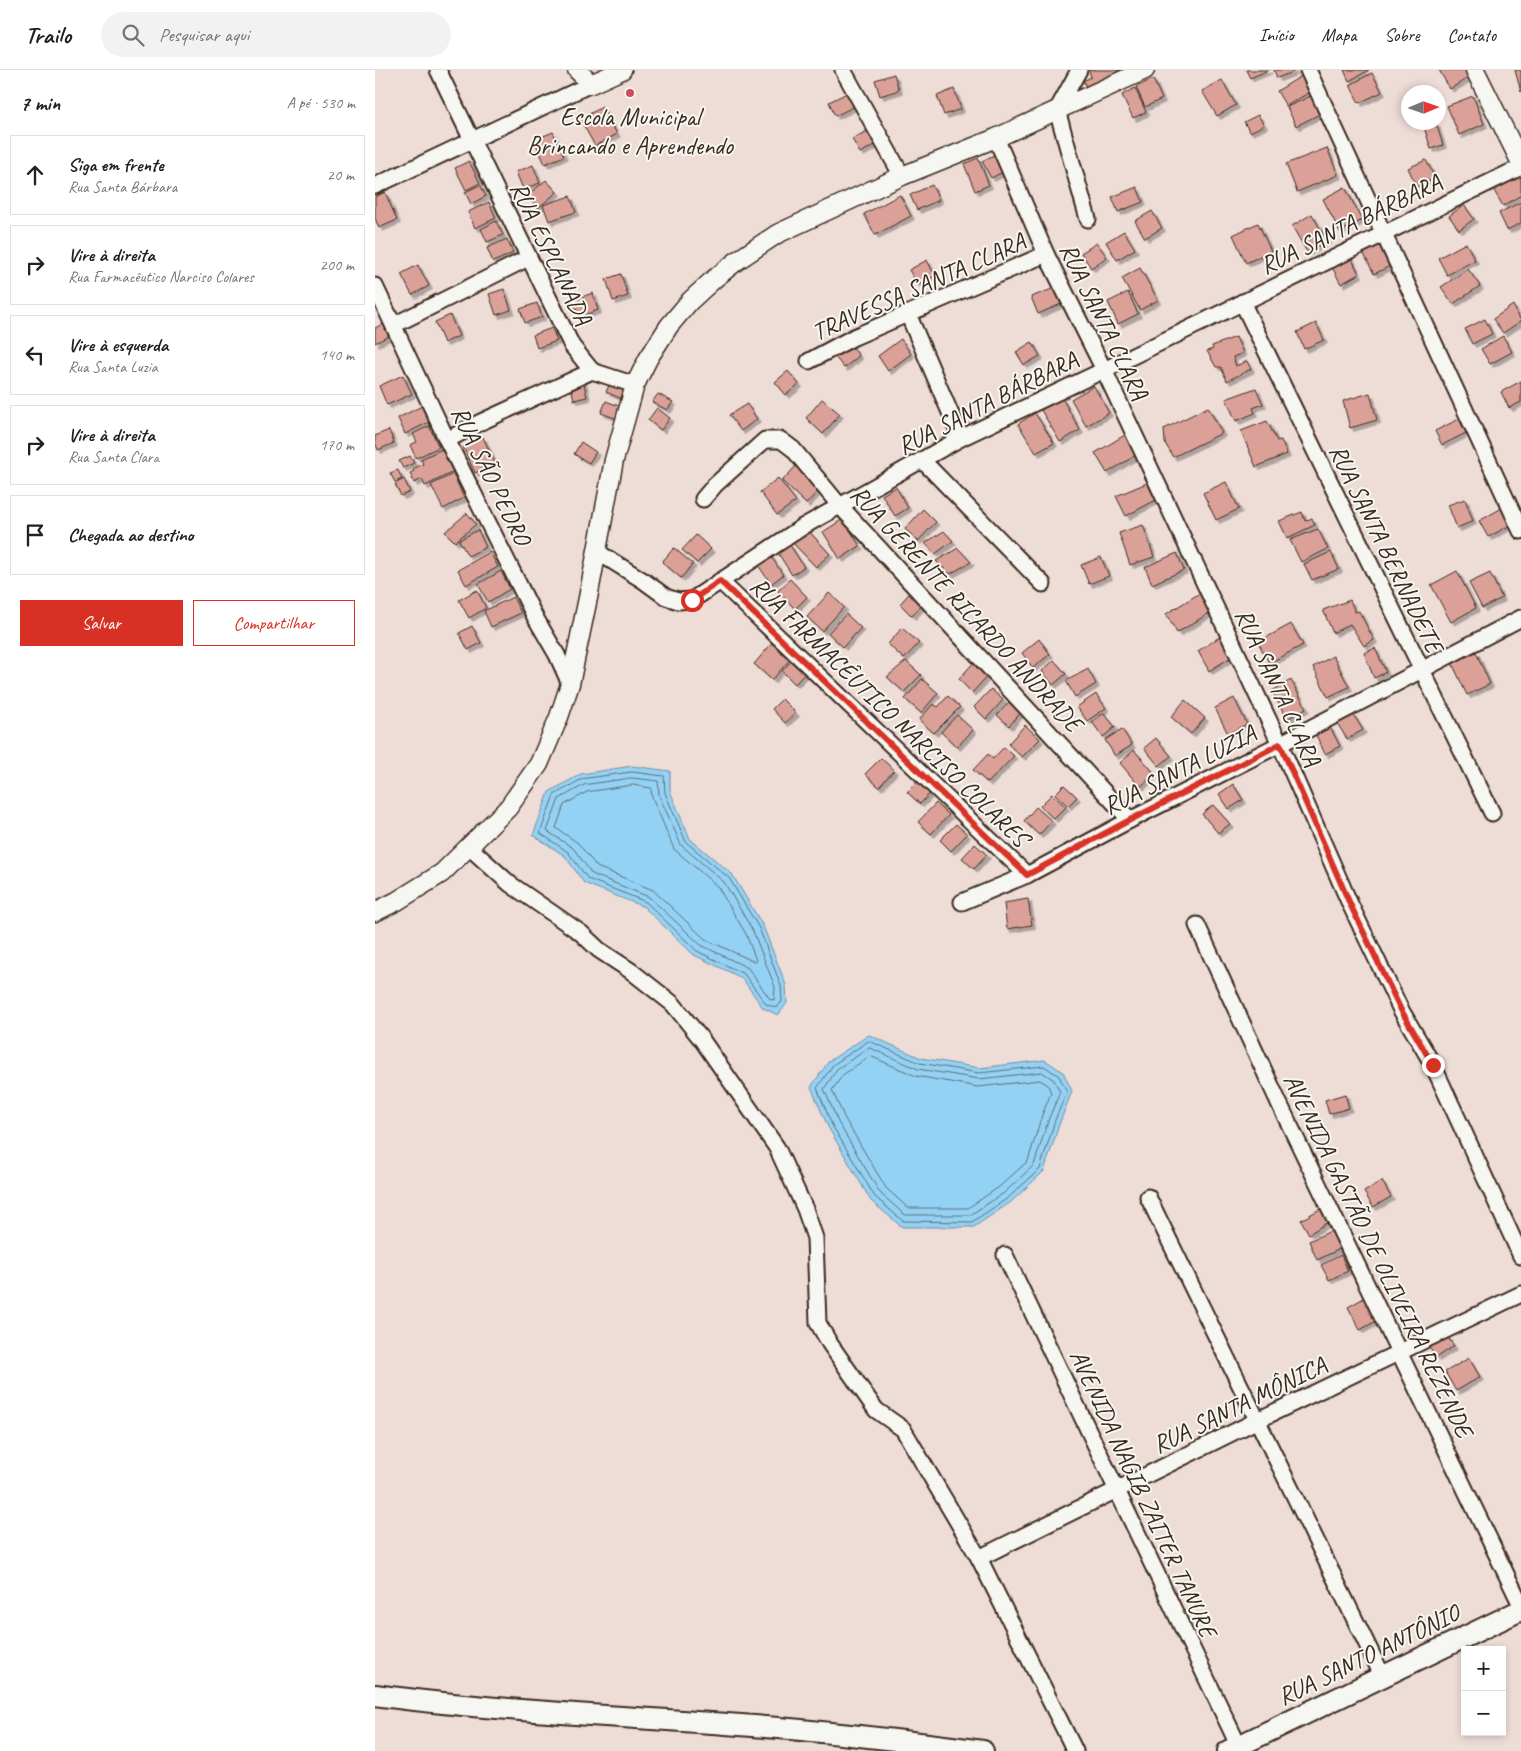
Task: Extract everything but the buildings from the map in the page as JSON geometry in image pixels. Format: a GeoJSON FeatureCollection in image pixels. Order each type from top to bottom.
{"type":"FeatureCollection","features":[{"type":"Feature","properties":{"kind":"main road","name":"RUA SANTO ANTÔNIO"},"geometry":{"type":"LineString","coordinates":[[1236,1749],[1521,1610]]}},
{"type":"Feature","properties":{"kind":"main road"},"geometry":{"type":"LineString","coordinates":[[375,1695],[501,1708],[780,1728],[983,1751]]}},
{"type":"Feature","properties":{"kind":"street","name":"RUA ESPLANADA"},"geometry":{"type":"LineString","coordinates":[[438,70],[572,346],[592,370]]}},
{"type":"Feature","properties":{"kind":"street"},"geometry":{"type":"LineString","coordinates":[[577,70],[591,84]]}},
{"type":"Feature","properties":{"kind":"street"},"geometry":{"type":"LineString","coordinates":[[375,186],[622,70]]}},
{"type":"Feature","properties":{"kind":"street"},"geometry":{"type":"LineString","coordinates":[[843,70],[902,176]]}},
{"type":"Feature","properties":{"kind":"street"},"geometry":{"type":"LineString","coordinates":[[1079,70],[1057,110],[1088,219]]}},
{"type":"Feature","properties":{"kind":"street"},"geometry":{"type":"LineString","coordinates":[[375,912],[442,874],[508,808],[539,764],[559,717],[570,684],[613,460],[635,386],[648,359],[669,326],[690,301],[738,260],[777,234],[902,176],[996,138],[1145,70]]}},
{"type":"Feature","properties":{"kind":"street"},"geometry":{"type":"LineString","coordinates":[[1308,70],[1521,531]]}},
{"type":"Feature","properties":{"kind":"street"},"geometry":{"type":"LineString","coordinates":[[1475,70],[1521,163]]}},
{"type":"Feature","properties":{"kind":"street","name":"RUA SANTA CLARA"},"geometry":{"type":"LineString","coordinates":[[996,138],[1046,254],[1280,744],[1350,904],[1401,1010],[1433,1065],[1521,1256]]}},
{"type":"Feature","properties":{"kind":"street","name":"RUA SANTA BÁRBARA"},"geometry":{"type":"LineString","coordinates":[[597,551],[665,597],[678,601],[692,600],[804,526],[961,438],[1521,167]]}},
{"type":"Feature","properties":{"kind":"street","name":"TRAVESSA SANTA CLARA"},"geometry":{"type":"LineString","coordinates":[[809,361],[854,337],[1046,254]]}},
{"type":"Feature","properties":{"kind":"street"},"geometry":{"type":"LineString","coordinates":[[394,325],[528,258]]}},
{"type":"Feature","properties":{"kind":"street","name":"RUA SÃO PEDRO"},"geometry":{"type":"LineString","coordinates":[[375,286],[447,440],[535,617],[557,654],[570,684]]}},
{"type":"Feature","properties":{"kind":"street","name":"RUA SANTA BERNADETE"},"geometry":{"type":"LineString","coordinates":[[1242,302],[1492,813]]}},
{"type":"Feature","properties":{"kind":"street"},"geometry":{"type":"LineString","coordinates":[[908,314],[961,438]]}},
{"type":"Feature","properties":{"kind":"street"},"geometry":{"type":"LineString","coordinates":[[447,440],[592,370],[635,386]]}},
{"type":"Feature","properties":{"kind":"street","name":"RUA GERENTE RICARDO ANDRADE"},"geometry":{"type":"LineString","coordinates":[[703,499],[715,485],[765,440],[781,440],[793,449],[840,506],[1130,820]]}},
{"type":"Feature","properties":{"kind":"street"},"geometry":{"type":"LineString","coordinates":[[922,460],[1043,584]]}},
{"type":"Feature","properties":{"kind":"street","name":"RUA FARMACÊUTICO NARCISO COLARES"},"geometry":{"type":"LineString","coordinates":[[720,581],[1027,875]]}},
{"type":"Feature","properties":{"kind":"street","name":"RUA SANTA LUZIA"},"geometry":{"type":"LineString","coordinates":[[962,902],[1027,875],[1521,618]]}},
{"type":"Feature","properties":{"kind":"street"},"geometry":{"type":"LineString","coordinates":[[469,847],[510,884],[581,933],[599,950],[673,1004],[702,1040],[777,1148],[805,1209],[815,1238],[818,1323],[830,1344],[876,1410],[903,1429],[979,1558],[1075,1751]]}},
{"type":"Feature","properties":{"kind":"street","name":"AVENIDA GASTÃO DE OLIVEIRA REZENDE"},"geometry":{"type":"LineString","coordinates":[[1197,925],[1279,1104],[1521,1605]]}},
{"type":"Feature","properties":{"kind":"street"},"geometry":{"type":"LineString","coordinates":[[1148,1197],[1383,1677]]}},
{"type":"Feature","properties":{"kind":"street","name":"AVENIDA NAGIB ZAITER TANURE"},"geometry":{"type":"LineString","coordinates":[[1005,1256],[1236,1749]]}},
{"type":"Feature","properties":{"kind":"street","name":"RUA SANTA MÔNICA"},"geometry":{"type":"LineString","coordinates":[[979,1558],[1257,1420],[1521,1294]]}},
{"type":"Feature","properties":{"kind":"water"},"geometry":{"type":"Polygon","coordinates":[[[632,766],[670,771],[670,791],[690,839],[732,874],[763,926],[786,985],[787,1003],[778,1015],[763,1008],[742,978],[694,955],[644,907],[584,883],[565,856],[533,835],[549,792],[581,774],[632,766]]]}},
{"type":"Feature","properties":{"kind":"water"},"geometry":{"type":"Polygon","coordinates":[[[869,1035],[921,1058],[980,1068],[1045,1060],[1063,1072],[1072,1091],[1044,1171],[1011,1202],[974,1227],[902,1227],[871,1201],[828,1127],[811,1087],[829,1061],[869,1035]]]}},
{"type":"Feature","properties":{"kind":"place","name":"Escola Municipal Brincando e Aprendendo"},"geometry":{"type":"Point","coordinates":[630,93]}},
{"type":"Feature","properties":{"kind":"route"},"geometry":{"type":"LineString","coordinates":[[692,600],[720,581],[1027,875],[1280,744],[1350,904],[1401,1010],[1418,1036],[1433,1065]]}}]}
